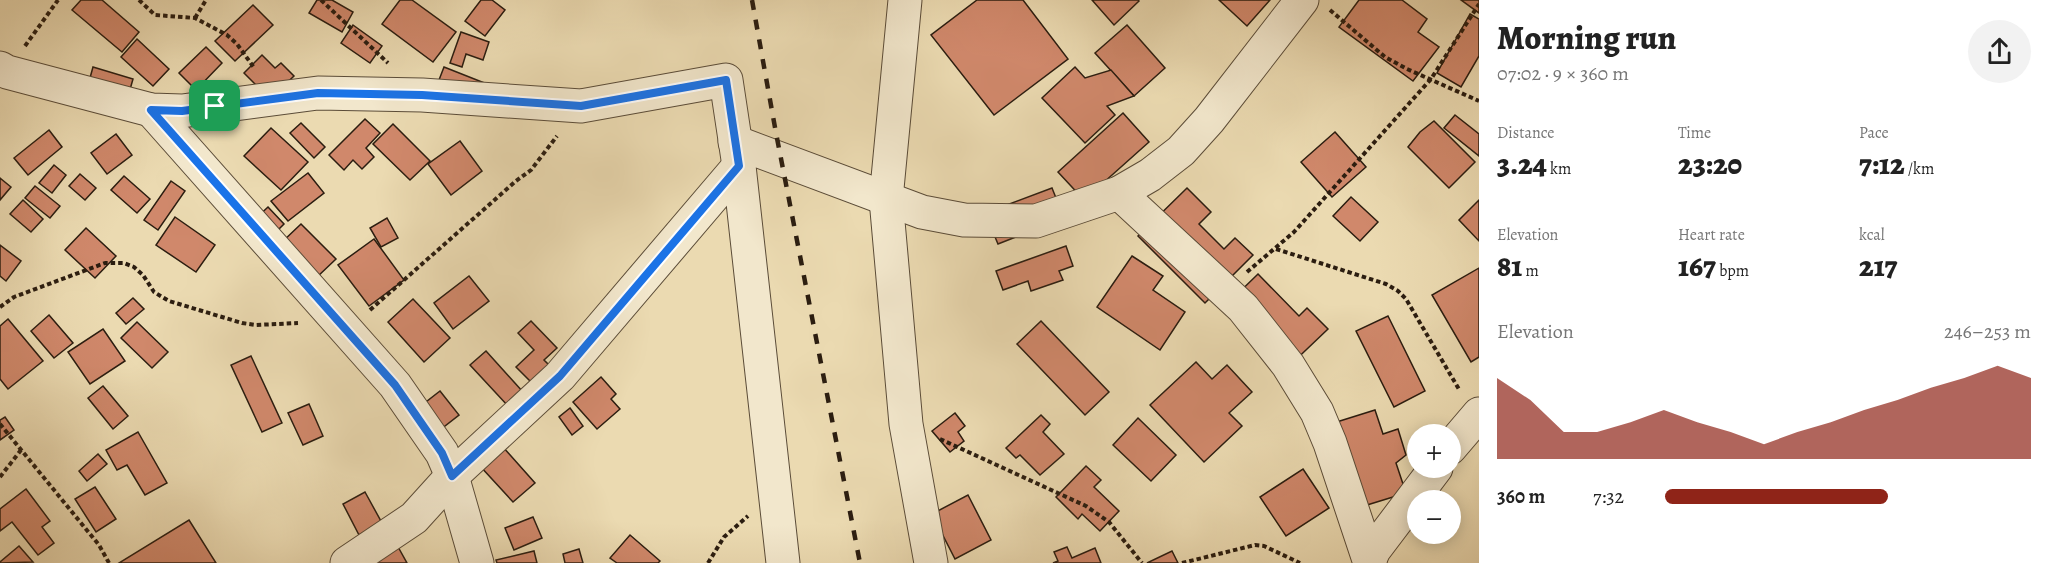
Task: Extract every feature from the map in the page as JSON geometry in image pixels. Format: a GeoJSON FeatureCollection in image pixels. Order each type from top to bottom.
{"type":"FeatureCollection","features":[{"type":"Feature","properties":{"kind":"street"},"geometry":{"type":"LineString","coordinates":[[904,0],[886,199],[906,424],[931,563]]}},
{"type":"Feature","properties":{"kind":"street"},"geometry":{"type":"LineString","coordinates":[[737,154],[922,212],[964,220],[1036,221],[1119,193],[1150,175],[1181,151],[1314,4]]}},
{"type":"Feature","properties":{"kind":"street"},"geometry":{"type":"LineString","coordinates":[[2,74],[151,110],[182,111],[318,93],[410,95],[581,106],[726,80],[737,154],[783,563]]}},
{"type":"Feature","properties":{"kind":"street"},"geometry":{"type":"LineString","coordinates":[[151,110],[395,385],[442,453],[452,476],[477,563]]}},
{"type":"Feature","properties":{"kind":"street"},"geometry":{"type":"LineString","coordinates":[[347,563],[414,518],[452,476],[566,370],[737,154]]}},
{"type":"Feature","properties":{"kind":"street"},"geometry":{"type":"LineString","coordinates":[[1119,193],[1243,308],[1288,365],[1317,412],[1330,443],[1370,561]]}},
{"type":"Feature","properties":{"kind":"street"},"geometry":{"type":"LineString","coordinates":[[1461,435],[1477,415]]}},
{"type":"Feature","properties":{"kind":"street"},"geometry":{"type":"LineString","coordinates":[[1370,561],[1374,550],[1428,478]]}},
{"type":"Feature","properties":{"kind":"path"},"geometry":{"type":"LineString","coordinates":[[2,74],[58,0]]}},
{"type":"Feature","properties":{"kind":"path"},"geometry":{"type":"LineString","coordinates":[[139,0],[155,15],[195,18],[227,35],[237,44],[276,98]]}},
{"type":"Feature","properties":{"kind":"path"},"geometry":{"type":"LineString","coordinates":[[195,18],[206,0]]}},
{"type":"Feature","properties":{"kind":"path"},"geometry":{"type":"LineString","coordinates":[[321,0],[388,63]]}},
{"type":"Feature","properties":{"kind":"path"},"geometry":{"type":"LineString","coordinates":[[1314,4],[1385,57],[1479,100]]}},
{"type":"Feature","properties":{"kind":"path"},"geometry":{"type":"LineString","coordinates":[[1224,290],[1294,232],[1431,79],[1479,4]]}},
{"type":"Feature","properties":{"kind":"path"},"geometry":{"type":"LineString","coordinates":[[0,307],[14,297],[105,263],[123,263],[134,267],[143,275],[154,292],[161,297],[234,322],[256,325],[342,326],[531,170],[581,106]]}},
{"type":"Feature","properties":{"kind":"path"},"geometry":{"type":"LineString","coordinates":[[1276,249],[1386,284],[1398,291],[1406,299],[1477,415]]}},
{"type":"Feature","properties":{"kind":"path"},"geometry":{"type":"LineString","coordinates":[[0,424],[99,545],[109,563]]}},
{"type":"Feature","properties":{"kind":"path"},"geometry":{"type":"LineString","coordinates":[[906,424],[1086,506],[1109,522],[1142,563]]}},
{"type":"Feature","properties":{"kind":"path"},"geometry":{"type":"LineString","coordinates":[[0,477],[21,450]]}},
{"type":"Feature","properties":{"kind":"path"},"geometry":{"type":"LineString","coordinates":[[708,563],[728,533],[775,494]]}},
{"type":"Feature","properties":{"kind":"path"},"geometry":{"type":"LineString","coordinates":[[1182,563],[1256,545],[1300,563]]}},
{"type":"Feature","properties":{"kind":"building"},"geometry":{"type":"Polygon","coordinates":[[[81,0],[102,0],[139,32],[122,52],[72,10],[81,0]]]}},
{"type":"Feature","properties":{"kind":"building"},"geometry":{"type":"Polygon","coordinates":[[[317,0],[332,0],[353,12],[342,32],[309,13],[317,0]]]}},
{"type":"Feature","properties":{"kind":"building"},"geometry":{"type":"Polygon","coordinates":[[[400,0],[412,0],[456,32],[433,62],[382,24],[400,0]]]}},
{"type":"Feature","properties":{"kind":"building"},"geometry":{"type":"Polygon","coordinates":[[[481,0],[492,0],[505,10],[485,36],[465,21],[481,0]]]}},
{"type":"Feature","properties":{"kind":"building"},"geometry":{"type":"Polygon","coordinates":[[[977,0],[1023,0],[1068,59],[994,115],[931,35],[977,0]]]}},
{"type":"Feature","properties":{"kind":"building"},"geometry":{"type":"Polygon","coordinates":[[[1092,0],[1138,0],[1139,1],[1114,25],[1092,0]]]}},
{"type":"Feature","properties":{"kind":"building"},"geometry":{"type":"Polygon","coordinates":[[[1219,0],[1270,0],[1247,26],[1219,0]]]}},
{"type":"Feature","properties":{"kind":"building"},"geometry":{"type":"Polygon","coordinates":[[[1359,0],[1402,0],[1427,19],[1418,32],[1439,47],[1413,81],[1339,27],[1359,0]]]}},
{"type":"Feature","properties":{"kind":"building"},"geometry":{"type":"Polygon","coordinates":[[[1461,0],[1479,0],[1479,13],[1461,0]]]}},
{"type":"Feature","properties":{"kind":"building"},"geometry":{"type":"Polygon","coordinates":[[[253,5],[273,25],[235,61],[215,41],[253,5]]]}},
{"type":"Feature","properties":{"kind":"building"},"geometry":{"type":"Polygon","coordinates":[[[1470,14],[1479,19],[1479,56],[1461,87],[1437,73],[1470,14]]]}},
{"type":"Feature","properties":{"kind":"building"},"geometry":{"type":"Polygon","coordinates":[[[353,25],[382,46],[370,63],[341,43],[353,25]]]}},
{"type":"Feature","properties":{"kind":"building"},"geometry":{"type":"Polygon","coordinates":[[[1127,25],[1165,68],[1134,96],[1095,53],[1127,25]]]}},
{"type":"Feature","properties":{"kind":"building"},"geometry":{"type":"Polygon","coordinates":[[[461,32],[489,42],[483,60],[466,54],[462,67],[450,63],[461,32]]]}},
{"type":"Feature","properties":{"kind":"building"},"geometry":{"type":"Polygon","coordinates":[[[137,39],[169,69],[153,86],[121,57],[137,39]]]}},
{"type":"Feature","properties":{"kind":"building"},"geometry":{"type":"Polygon","coordinates":[[[206,47],[222,63],[196,90],[179,73],[206,47]]]}},
{"type":"Feature","properties":{"kind":"building"},"geometry":{"type":"Polygon","coordinates":[[[262,55],[275,68],[281,63],[294,76],[270,99],[244,73],[262,55]]]}},
{"type":"Feature","properties":{"kind":"building"},"geometry":{"type":"Polygon","coordinates":[[[93,67],[133,79],[125,107],[85,96],[93,67]]]}},
{"type":"Feature","properties":{"kind":"building"},"geometry":{"type":"Polygon","coordinates":[[[444,67],[487,84],[434,93],[444,67]]]}},
{"type":"Feature","properties":{"kind":"building"},"geometry":{"type":"Polygon","coordinates":[[[1075,67],[1085,78],[1111,70],[1134,96],[1107,106],[1115,115],[1085,143],[1042,98],[1075,67]]]}},
{"type":"Feature","properties":{"kind":"building"},"geometry":{"type":"Polygon","coordinates":[[[1123,113],[1149,142],[1084,200],[1058,172],[1123,113]]]}},
{"type":"Feature","properties":{"kind":"building"},"geometry":{"type":"Polygon","coordinates":[[[1455,115],[1479,134],[1479,156],[1444,128],[1455,115]]]}},
{"type":"Feature","properties":{"kind":"building"},"geometry":{"type":"Polygon","coordinates":[[[365,119],[380,133],[366,148],[374,157],[362,169],[353,160],[344,170],[329,155],[365,119]]]}},
{"type":"Feature","properties":{"kind":"building"},"geometry":{"type":"Polygon","coordinates":[[[1434,121],[1475,162],[1449,188],[1408,147],[1420,132],[1434,121]]]}},
{"type":"Feature","properties":{"kind":"building"},"geometry":{"type":"Polygon","coordinates":[[[301,123],[325,147],[314,158],[290,133],[301,123]]]}},
{"type":"Feature","properties":{"kind":"building"},"geometry":{"type":"Polygon","coordinates":[[[393,124],[430,161],[410,180],[373,144],[393,124]]]}},
{"type":"Feature","properties":{"kind":"building"},"geometry":{"type":"Polygon","coordinates":[[[271,128],[308,162],[281,190],[244,156],[271,128]]]}},
{"type":"Feature","properties":{"kind":"building"},"geometry":{"type":"Polygon","coordinates":[[[49,130],[62,147],[28,175],[14,158],[49,130]]]}},
{"type":"Feature","properties":{"kind":"building"},"geometry":{"type":"Polygon","coordinates":[[[1335,132],[1366,167],[1332,197],[1301,162],[1335,132]]]}},
{"type":"Feature","properties":{"kind":"building"},"geometry":{"type":"Polygon","coordinates":[[[116,134],[132,155],[107,174],[91,153],[116,134]]]}},
{"type":"Feature","properties":{"kind":"building"},"geometry":{"type":"Polygon","coordinates":[[[460,141],[482,171],[451,195],[428,164],[460,141]]]}},
{"type":"Feature","properties":{"kind":"building"},"geometry":{"type":"Polygon","coordinates":[[[54,165],[66,175],[52,193],[39,183],[54,165]]]}},
{"type":"Feature","properties":{"kind":"building"},"geometry":{"type":"Polygon","coordinates":[[[308,173],[324,193],[288,221],[271,201],[308,173]]]}},
{"type":"Feature","properties":{"kind":"building"},"geometry":{"type":"Polygon","coordinates":[[[80,174],[96,188],[85,200],[69,186],[80,174]]]}},
{"type":"Feature","properties":{"kind":"building"},"geometry":{"type":"Polygon","coordinates":[[[124,176],[150,199],[137,213],[111,190],[124,176]]]}},
{"type":"Feature","properties":{"kind":"building"},"geometry":{"type":"Polygon","coordinates":[[[0,178],[11,187],[0,200],[0,178]]]}},
{"type":"Feature","properties":{"kind":"building"},"geometry":{"type":"Polygon","coordinates":[[[171,181],[185,191],[158,230],[144,220],[171,181]]]}},
{"type":"Feature","properties":{"kind":"building"},"geometry":{"type":"Polygon","coordinates":[[[35,186],[60,206],[50,218],[25,198],[35,186]]]}},
{"type":"Feature","properties":{"kind":"building"},"geometry":{"type":"Polygon","coordinates":[[[1052,188],[1064,218],[998,244],[985,213],[1052,188]]]}},
{"type":"Feature","properties":{"kind":"building"},"geometry":{"type":"Polygon","coordinates":[[[1187,188],[1211,212],[1199,224],[1224,249],[1235,238],[1253,255],[1205,303],[1138,236],[1187,188]]]}},
{"type":"Feature","properties":{"kind":"building"},"geometry":{"type":"Polygon","coordinates":[[[1351,197],[1378,222],[1360,241],[1333,216],[1351,197]]]}},
{"type":"Feature","properties":{"kind":"building"},"geometry":{"type":"Polygon","coordinates":[[[23,200],[43,219],[31,232],[10,214],[23,200]]]}},
{"type":"Feature","properties":{"kind":"building"},"geometry":{"type":"Polygon","coordinates":[[[1479,200],[1479,241],[1459,220],[1479,200]]]}},
{"type":"Feature","properties":{"kind":"building"},"geometry":{"type":"Polygon","coordinates":[[[268,207],[284,224],[269,239],[252,222],[268,207]]]}},
{"type":"Feature","properties":{"kind":"building"},"geometry":{"type":"Polygon","coordinates":[[[175,217],[215,245],[196,272],[156,245],[175,217]]]}},
{"type":"Feature","properties":{"kind":"building"},"geometry":{"type":"Polygon","coordinates":[[[387,218],[398,238],[381,247],[370,228],[387,218]]]}},
{"type":"Feature","properties":{"kind":"building"},"geometry":{"type":"Polygon","coordinates":[[[301,224],[336,259],[316,278],[281,243],[301,224]]]}},
{"type":"Feature","properties":{"kind":"building"},"geometry":{"type":"Polygon","coordinates":[[[86,228],[116,256],[95,278],[65,250],[86,228]]]}},
{"type":"Feature","properties":{"kind":"building"},"geometry":{"type":"Polygon","coordinates":[[[374,239],[404,280],[369,306],[338,265],[374,239]]]}},
{"type":"Feature","properties":{"kind":"building"},"geometry":{"type":"Polygon","coordinates":[[[0,245],[21,261],[6,281],[0,276],[0,245]]]}},
{"type":"Feature","properties":{"kind":"building"},"geometry":{"type":"Polygon","coordinates":[[[1066,246],[1073,266],[1059,271],[1063,280],[1031,291],[1028,281],[1003,290],[996,271],[1066,246]]]}},
{"type":"Feature","properties":{"kind":"building"},"geometry":{"type":"Polygon","coordinates":[[[1132,256],[1163,276],[1153,290],[1185,312],[1160,350],[1097,307],[1132,256]]]}},
{"type":"Feature","properties":{"kind":"building"},"geometry":{"type":"Polygon","coordinates":[[[1479,268],[1479,357],[1471,362],[1432,295],[1479,268]]]}},
{"type":"Feature","properties":{"kind":"building"},"geometry":{"type":"Polygon","coordinates":[[[1258,274],[1299,316],[1307,308],[1328,329],[1285,370],[1224,307],[1258,274]]]}},
{"type":"Feature","properties":{"kind":"building"},"geometry":{"type":"Polygon","coordinates":[[[469,276],[489,301],[453,329],[434,303],[469,276]]]}},
{"type":"Feature","properties":{"kind":"building"},"geometry":{"type":"Polygon","coordinates":[[[133,298],[144,309],[126,324],[116,313],[133,298]]]}},
{"type":"Feature","properties":{"kind":"building"},"geometry":{"type":"Polygon","coordinates":[[[413,299],[450,338],[424,362],[388,322],[413,299]]]}},
{"type":"Feature","properties":{"kind":"building"},"geometry":{"type":"Polygon","coordinates":[[[49,315],[73,343],[54,358],[31,331],[49,315]]]}},
{"type":"Feature","properties":{"kind":"building"},"geometry":{"type":"Polygon","coordinates":[[[1388,316],[1425,391],[1394,407],[1356,331],[1388,316]]]}},
{"type":"Feature","properties":{"kind":"building"},"geometry":{"type":"Polygon","coordinates":[[[8,319],[43,361],[8,389],[0,379],[0,326],[8,319]]]}},
{"type":"Feature","properties":{"kind":"building"},"geometry":{"type":"Polygon","coordinates":[[[531,321],[557,348],[544,360],[551,367],[533,384],[516,367],[534,350],[518,333],[531,321]]]}},
{"type":"Feature","properties":{"kind":"building"},"geometry":{"type":"Polygon","coordinates":[[[1041,321],[1109,392],[1085,415],[1017,344],[1041,321]]]}},
{"type":"Feature","properties":{"kind":"building"},"geometry":{"type":"Polygon","coordinates":[[[137,322],[168,352],[152,368],[121,338],[137,322]]]}},
{"type":"Feature","properties":{"kind":"building"},"geometry":{"type":"Polygon","coordinates":[[[103,329],[125,361],[90,384],[68,352],[103,329]]]}},
{"type":"Feature","properties":{"kind":"building"},"geometry":{"type":"Polygon","coordinates":[[[486,351],[523,392],[508,406],[470,365],[486,351]]]}},
{"type":"Feature","properties":{"kind":"building"},"geometry":{"type":"Polygon","coordinates":[[[251,356],[282,423],[262,432],[231,365],[251,356]]]}},
{"type":"Feature","properties":{"kind":"building"},"geometry":{"type":"Polygon","coordinates":[[[1196,362],[1212,379],[1227,365],[1252,392],[1229,413],[1242,426],[1204,462],[1150,405],[1196,362]]]}},
{"type":"Feature","properties":{"kind":"building"},"geometry":{"type":"Polygon","coordinates":[[[601,377],[616,394],[611,399],[620,409],[597,429],[573,402],[601,377]]]}},
{"type":"Feature","properties":{"kind":"building"},"geometry":{"type":"Polygon","coordinates":[[[103,386],[128,416],[113,429],[88,398],[103,386]]]}},
{"type":"Feature","properties":{"kind":"building"},"geometry":{"type":"Polygon","coordinates":[[[440,391],[459,415],[436,433],[417,409],[440,391]]]}},
{"type":"Feature","properties":{"kind":"building"},"geometry":{"type":"Polygon","coordinates":[[[309,404],[323,436],[303,445],[288,413],[309,404]]]}},
{"type":"Feature","properties":{"kind":"building"},"geometry":{"type":"Polygon","coordinates":[[[570,408],[583,426],[572,435],[559,417],[570,408]]]}},
{"type":"Feature","properties":{"kind":"building"},"geometry":{"type":"Polygon","coordinates":[[[1375,410],[1383,434],[1398,429],[1406,455],[1396,463],[1406,493],[1354,509],[1327,425],[1375,410]]]}},
{"type":"Feature","properties":{"kind":"building"},"geometry":{"type":"Polygon","coordinates":[[[955,413],[965,426],[958,432],[964,441],[950,452],[932,431],[955,413]]]}},
{"type":"Feature","properties":{"kind":"building"},"geometry":{"type":"Polygon","coordinates":[[[1041,415],[1050,424],[1043,432],[1064,454],[1040,475],[1020,455],[1016,458],[1006,448],[1041,415]]]}},
{"type":"Feature","properties":{"kind":"building"},"geometry":{"type":"Polygon","coordinates":[[[5,417],[14,430],[0,440],[0,420],[5,417]]]}},
{"type":"Feature","properties":{"kind":"building"},"geometry":{"type":"Polygon","coordinates":[[[1138,418],[1176,455],[1151,481],[1113,445],[1138,418]]]}},
{"type":"Feature","properties":{"kind":"building"},"geometry":{"type":"Polygon","coordinates":[[[138,432],[167,483],[145,495],[127,465],[117,470],[106,450],[138,432]]]}},
{"type":"Feature","properties":{"kind":"building"},"geometry":{"type":"Polygon","coordinates":[[[502,446],[535,483],[513,502],[480,466],[502,446]]]}},
{"type":"Feature","properties":{"kind":"building"},"geometry":{"type":"Polygon","coordinates":[[[98,454],[107,464],[87,481],[79,471],[98,454]]]}},
{"type":"Feature","properties":{"kind":"building"},"geometry":{"type":"Polygon","coordinates":[[[1086,466],[1101,480],[1094,487],[1119,511],[1100,531],[1082,514],[1078,519],[1056,497],[1086,466]]]}},
{"type":"Feature","properties":{"kind":"building"},"geometry":{"type":"Polygon","coordinates":[[[1303,469],[1329,508],[1286,536],[1260,497],[1303,469]]]}},
{"type":"Feature","properties":{"kind":"building"},"geometry":{"type":"Polygon","coordinates":[[[95,487],[116,519],[96,532],[75,499],[95,487]]]}},
{"type":"Feature","properties":{"kind":"building"},"geometry":{"type":"Polygon","coordinates":[[[26,489],[50,521],[42,527],[54,543],[38,555],[12,522],[0,531],[0,509],[26,489]]]}},
{"type":"Feature","properties":{"kind":"building"},"geometry":{"type":"Polygon","coordinates":[[[365,492],[382,523],[359,535],[343,504],[365,492]]]}},
{"type":"Feature","properties":{"kind":"building"},"geometry":{"type":"Polygon","coordinates":[[[968,495],[991,540],[955,559],[932,514],[968,495]]]}},
{"type":"Feature","properties":{"kind":"building"},"geometry":{"type":"Polygon","coordinates":[[[533,517],[542,538],[514,550],[505,528],[533,517]]]}},
{"type":"Feature","properties":{"kind":"building"},"geometry":{"type":"Polygon","coordinates":[[[189,520],[216,563],[119,563],[189,520]]]}},
{"type":"Feature","properties":{"kind":"building"},"geometry":{"type":"Polygon","coordinates":[[[630,535],[660,561],[658,563],[617,563],[610,558],[630,535]]]}},
{"type":"Feature","properties":{"kind":"building"},"geometry":{"type":"Polygon","coordinates":[[[397,545],[407,563],[374,563],[397,545]]]}},
{"type":"Feature","properties":{"kind":"building"},"geometry":{"type":"Polygon","coordinates":[[[19,546],[33,562],[0,563],[0,562],[19,546]]]}},
{"type":"Feature","properties":{"kind":"building"},"geometry":{"type":"Polygon","coordinates":[[[1067,547],[1072,558],[1095,548],[1101,563],[1053,563],[1058,561],[1054,552],[1067,547]]]}},
{"type":"Feature","properties":{"kind":"building"},"geometry":{"type":"Polygon","coordinates":[[[579,549],[583,563],[565,563],[563,554],[579,549]]]}},
{"type":"Feature","properties":{"kind":"building"},"geometry":{"type":"Polygon","coordinates":[[[534,551],[537,563],[497,563],[496,560],[534,551]]]}},
{"type":"Feature","properties":{"kind":"building"},"geometry":{"type":"Polygon","coordinates":[[[1172,551],[1178,563],[1147,563],[1172,551]]]}},
{"type":"Feature","properties":{"kind":"railway"},"geometry":{"type":"LineString","coordinates":[[752,0],[860,563]]}},
{"type":"Feature","properties":{"kind":"route"},"geometry":{"type":"LineString","coordinates":[[726,80],[739,166],[560,376],[452,476],[442,453],[395,385],[151,110],[182,111],[215,106],[318,93],[422,95],[581,106],[726,80]]}}]}
